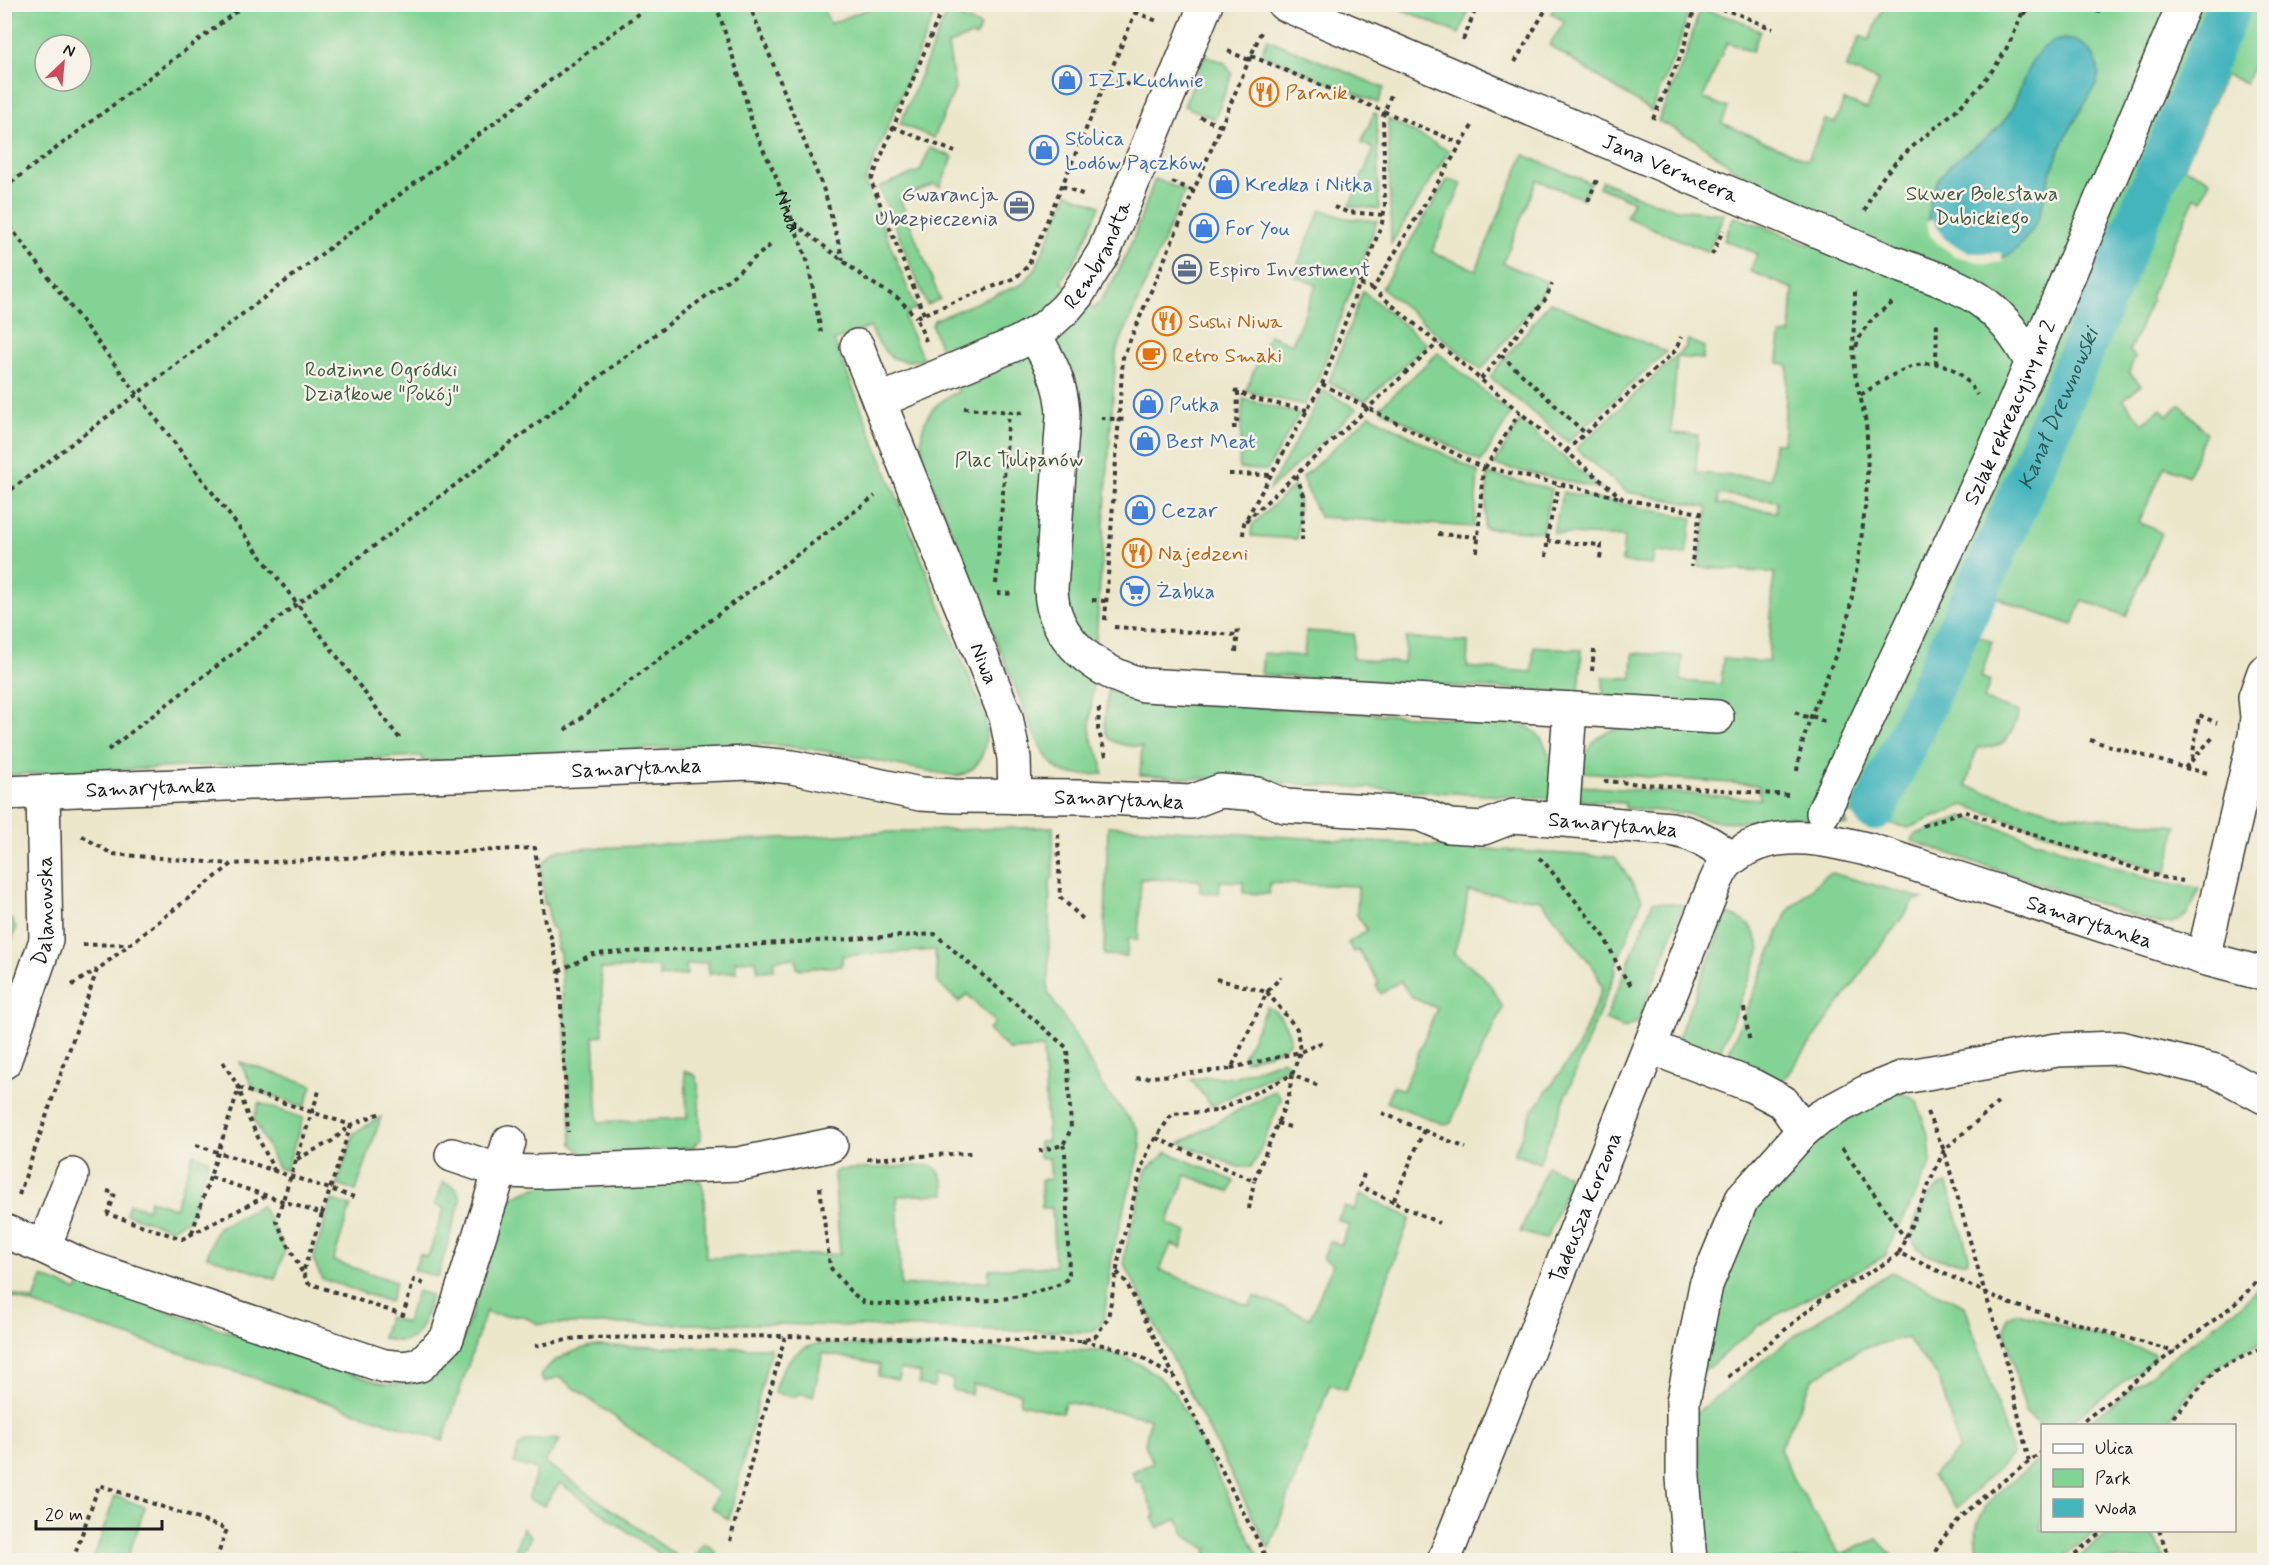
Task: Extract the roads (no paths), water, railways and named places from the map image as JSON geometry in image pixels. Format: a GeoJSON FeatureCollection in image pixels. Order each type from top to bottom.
{"type":"FeatureCollection","features":[{"type":"Feature","properties":{"kind":"street","name":"Rembrandta"},"geometry":{"type":"LineString","coordinates":[[879,401],[1001,352],[1034,335],[1065,309],[1097,266],[1206,4]]}},
{"type":"Feature","properties":{"kind":"street","name":"Szlak rekreacyjny nr 2"},"geometry":{"type":"LineString","coordinates":[[1823,813],[2007,422],[2184,4]]}},
{"type":"Feature","properties":{"kind":"street","name":"Jana Vermeera"},"geometry":{"type":"LineString","coordinates":[[1273,16],[1585,132],[1891,262],[1928,274],[1970,293],[1991,307],[2014,334],[2032,363]]}},
{"type":"Feature","properties":{"kind":"street"},"geometry":{"type":"LineString","coordinates":[[1034,335],[1054,370],[1062,397],[1064,415],[1052,589],[1053,606],[1059,624],[1074,645],[1089,660],[1102,668],[1128,681],[1144,685],[1717,717]]}},
{"type":"Feature","properties":{"kind":"street","name":"Niwa"},"geometry":{"type":"LineString","coordinates":[[857,346],[1006,717],[1012,742],[1015,797]]}},
{"type":"Feature","properties":{"kind":"street"},"geometry":{"type":"LineString","coordinates":[[2203,958],[2255,736],[2257,717],[2254,697],[2265,672]]}},
{"type":"Feature","properties":{"kind":"street"},"geometry":{"type":"LineString","coordinates":[[1562,819],[1570,709]]}},
{"type":"Feature","properties":{"kind":"street","name":"Samarytanka"},"geometry":{"type":"LineString","coordinates":[[4,793],[750,763],[792,767],[920,794],[1121,798],[1191,802],[1220,791],[1257,794],[1285,806],[1420,814],[1449,826],[1471,828],[1483,828],[1514,816],[1671,829],[1692,833],[1708,841],[1731,859],[1744,850],[1773,839],[1794,837],[1826,839],[1920,865],[2203,958],[2265,974]]}},
{"type":"Feature","properties":{"kind":"street","name":"Dalanowska"},"geometry":{"type":"LineString","coordinates":[[4,1062],[46,939],[43,792]]}},
{"type":"Feature","properties":{"kind":"street","name":"Tadeusza Korzona"},"geometry":{"type":"LineString","coordinates":[[1444,1560],[1717,880],[1722,868],[1731,859]]}},
{"type":"Feature","properties":{"kind":"street"},"geometry":{"type":"LineString","coordinates":[[1655,1037],[1783,1102],[1812,1124]]}},
{"type":"Feature","properties":{"kind":"street"},"geometry":{"type":"LineString","coordinates":[[1690,1560],[1683,1478],[1683,1402],[1706,1286],[1742,1199],[1812,1124],[1866,1092],[1904,1077],[2057,1050],[2120,1048],[2216,1071],[2265,1097]]}},
{"type":"Feature","properties":{"kind":"street"},"geometry":{"type":"LineString","coordinates":[[452,1155],[504,1156],[537,1172],[739,1164],[823,1146]]}},
{"type":"Feature","properties":{"kind":"street"},"geometry":{"type":"LineString","coordinates":[[6,1232],[83,1266],[384,1366],[404,1368],[420,1365],[447,1338],[504,1156]]}},
{"type":"Feature","properties":{"kind":"street"},"geometry":{"type":"LineString","coordinates":[[44,1247],[72,1175]]}},
{"type":"Feature","properties":{"kind":"water"},"geometry":{"type":"Polygon","coordinates":[[[2063,39],[2077,41],[2088,48],[2096,59],[2099,73],[2096,85],[2066,136],[2050,174],[2040,214],[2031,232],[2013,253],[1996,260],[1947,247],[1928,222],[1930,201],[1937,182],[1952,163],[1990,134],[2007,117],[2033,59],[2050,43],[2063,39]]]}},
{"type":"Feature","properties":{"kind":"waterway","name":"Kanał Drewnowski"},"geometry":{"type":"LineString","coordinates":[[1875,809],[2012,514],[2230,4]]}},
{"type":"Feature","properties":{"kind":"place","name":"IZI Kuchnie"},"geometry":{"type":"Point","coordinates":[1067,80]}},
{"type":"Feature","properties":{"kind":"place","name":"Parnik"},"geometry":{"type":"Point","coordinates":[1264,92]}},
{"type":"Feature","properties":{"kind":"place","name":"Stolica Lodów Pączków"},"geometry":{"type":"Point","coordinates":[1044,150]}},
{"type":"Feature","properties":{"kind":"place","name":"Kredka i Nitka"},"geometry":{"type":"Point","coordinates":[1224,184]}},
{"type":"Feature","properties":{"kind":"place","name":"Gwarancja Ubezpieczenia"},"geometry":{"type":"Point","coordinates":[1019,206]}},
{"type":"Feature","properties":{"kind":"place","name":"For You"},"geometry":{"type":"Point","coordinates":[1204,228]}},
{"type":"Feature","properties":{"kind":"place","name":"Espiro Investment"},"geometry":{"type":"Point","coordinates":[1187,269]}},
{"type":"Feature","properties":{"kind":"place","name":"Sushi Niwa"},"geometry":{"type":"Point","coordinates":[1167,321]}},
{"type":"Feature","properties":{"kind":"place","name":"Retro Smaki"},"geometry":{"type":"Point","coordinates":[1151,355]}},
{"type":"Feature","properties":{"kind":"place","name":"Putka"},"geometry":{"type":"Point","coordinates":[1148,404]}},
{"type":"Feature","properties":{"kind":"place","name":"Best Meat"},"geometry":{"type":"Point","coordinates":[1145,441]}},
{"type":"Feature","properties":{"kind":"place","name":"Cezar"},"geometry":{"type":"Point","coordinates":[1140,510]}},
{"type":"Feature","properties":{"kind":"place","name":"Najedzeni"},"geometry":{"type":"Point","coordinates":[1137,553]}},
{"type":"Feature","properties":{"kind":"place","name":"Żabka"},"geometry":{"type":"Point","coordinates":[1135,591]}},
{"type":"Feature","properties":{"kind":"park label","name":"Skwer Bolesława Dubickiego"},"geometry":{"type":"Point","coordinates":[1982,205]}},
{"type":"Feature","properties":{"kind":"park label","name":"Rodzinne Ogródki Działkowe \"Pokój\""},"geometry":{"type":"Point","coordinates":[381,381]}},
{"type":"Feature","properties":{"kind":"park label","name":"Plac Tulipanów"},"geometry":{"type":"Point","coordinates":[1019,459]}}]}
